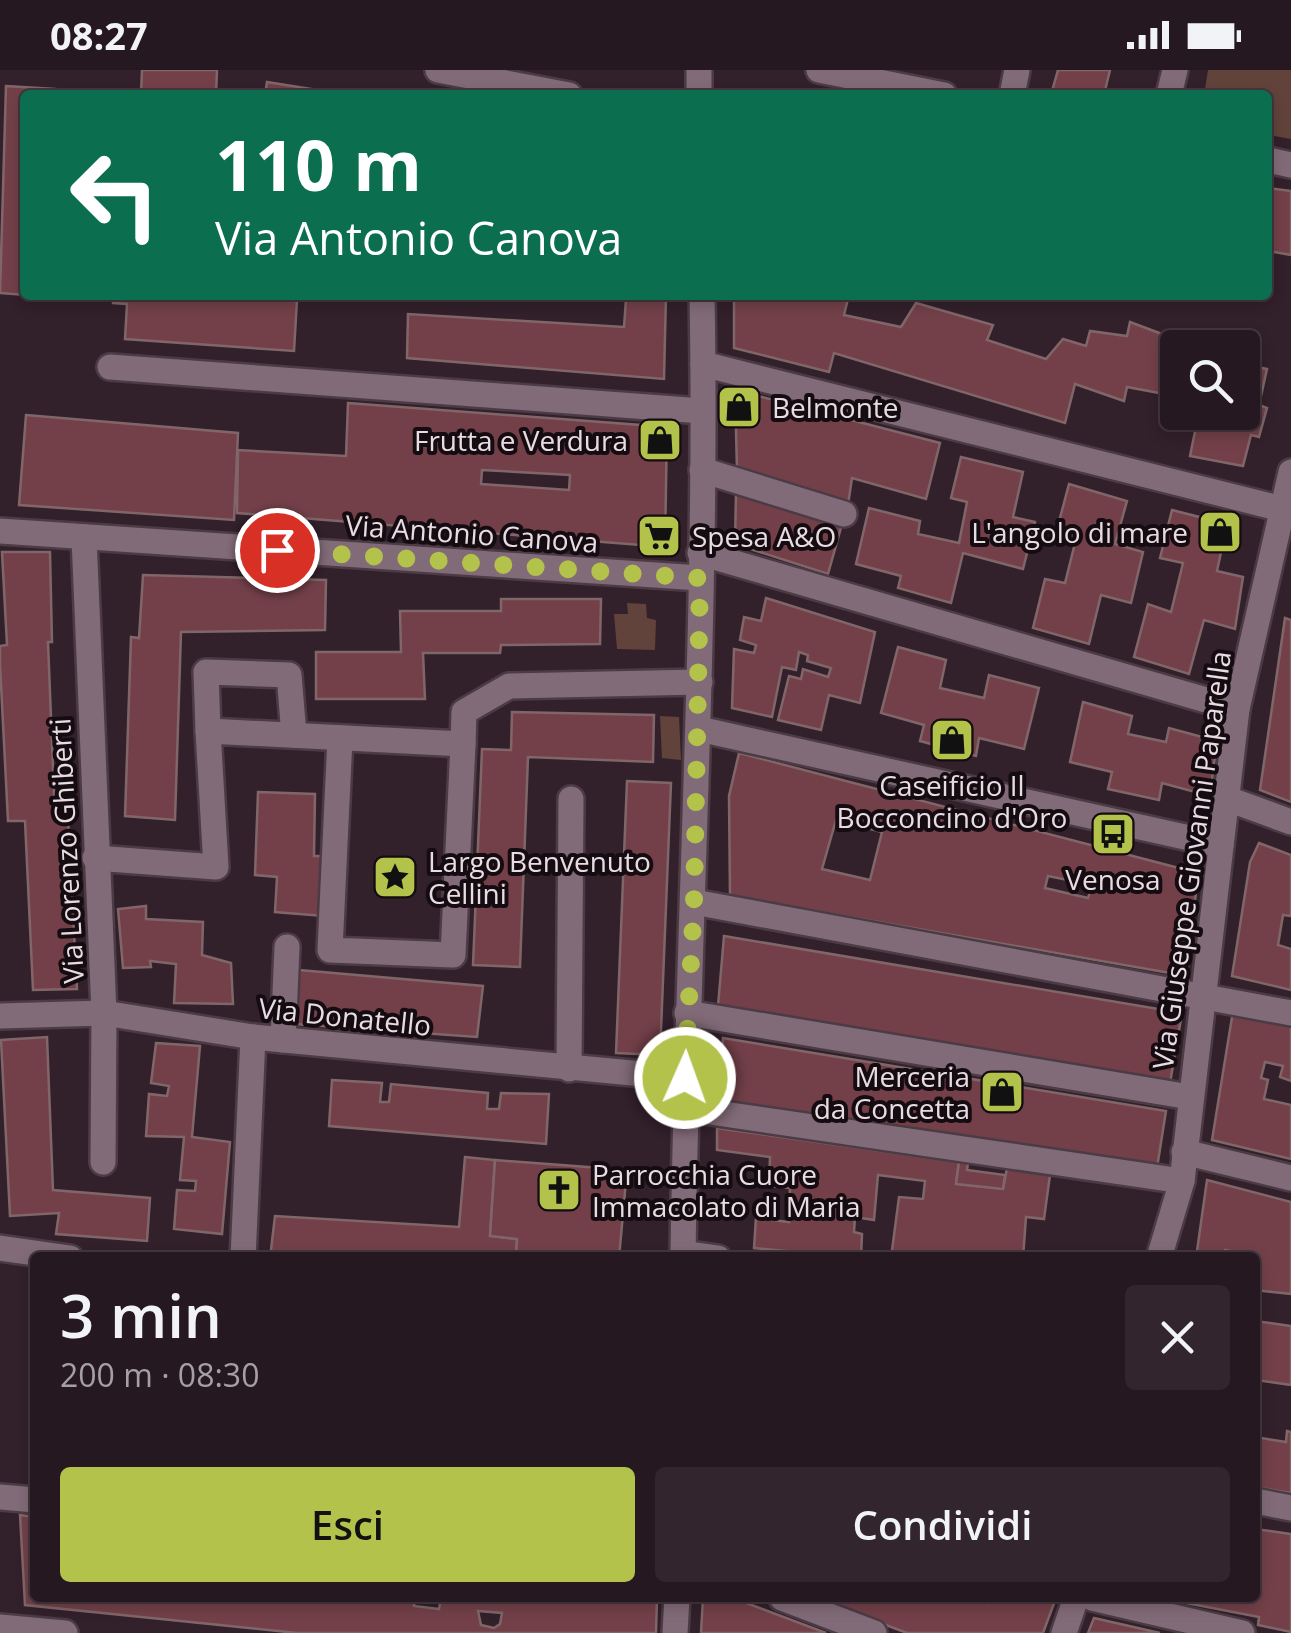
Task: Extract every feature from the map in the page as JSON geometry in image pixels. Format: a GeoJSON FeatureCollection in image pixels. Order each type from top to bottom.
{"type":"FeatureCollection","features":[{"type":"Feature","properties":{"kind":"street"},"geometry":{"type":"LineString","coordinates":[[438,70],[543,90]]}},
{"type":"Feature","properties":{"kind":"street"},"geometry":{"type":"LineString","coordinates":[[819,70],[919,90]]}},
{"type":"Feature","properties":{"kind":"street"},"geometry":{"type":"LineString","coordinates":[[683,1252],[683,1108],[700,682],[702,300]]}},
{"type":"Feature","properties":{"kind":"street"},"geometry":{"type":"LineString","coordinates":[[703,364],[1282,509]]}},
{"type":"Feature","properties":{"kind":"street"},"geometry":{"type":"LineString","coordinates":[[110,368],[702,411]]}},
{"type":"Feature","properties":{"kind":"street"},"geometry":{"type":"LineString","coordinates":[[702,470],[844,514]]}},
{"type":"Feature","properties":{"kind":"street","name":"Via Giuseppe Giovanni Paparella"},"geometry":{"type":"LineString","coordinates":[[1162,1252],[1182,1181],[1237,709],[1291,472]]}},
{"type":"Feature","properties":{"kind":"street","name":"Via Antonio Canova"},"geometry":{"type":"LineString","coordinates":[[0,531],[700,566],[1237,709]]}},
{"type":"Feature","properties":{"kind":"street","name":"Via Lorenzo Ghiberti"},"geometry":{"type":"LineString","coordinates":[[84,537],[94,858],[104,1014],[103,1162]]}},
{"type":"Feature","properties":{"kind":"street"},"geometry":{"type":"LineString","coordinates":[[1265,583],[1291,592]]}},
{"type":"Feature","properties":{"kind":"street"},"geometry":{"type":"LineString","coordinates":[[94,858],[216,867],[206,672],[289,675],[294,735]]}},
{"type":"Feature","properties":{"kind":"street"},"geometry":{"type":"LineString","coordinates":[[340,738],[330,950],[453,954],[464,712],[509,686],[700,682]]}},
{"type":"Feature","properties":{"kind":"street"},"geometry":{"type":"LineString","coordinates":[[699,729],[1221,844]]}},
{"type":"Feature","properties":{"kind":"street"},"geometry":{"type":"LineString","coordinates":[[208,731],[463,744]]}},
{"type":"Feature","properties":{"kind":"street"},"geometry":{"type":"LineString","coordinates":[[569,1069],[571,799]]}},
{"type":"Feature","properties":{"kind":"street"},"geometry":{"type":"LineString","coordinates":[[1228,799],[1291,822]]}},
{"type":"Feature","properties":{"kind":"street"},"geometry":{"type":"LineString","coordinates":[[694,902],[1291,1013]]}},
{"type":"Feature","properties":{"kind":"street"},"geometry":{"type":"LineString","coordinates":[[283,1040],[288,947]]}},
{"type":"Feature","properties":{"kind":"street"},"geometry":{"type":"LineString","coordinates":[[688,1013],[1190,1097]]}},
{"type":"Feature","properties":{"kind":"street","name":"Via Donatello"},"geometry":{"type":"LineString","coordinates":[[0,1016],[104,1014],[254,1037],[685,1078]]}},
{"type":"Feature","properties":{"kind":"street"},"geometry":{"type":"LineString","coordinates":[[243,1252],[254,1037]]}},
{"type":"Feature","properties":{"kind":"street"},"geometry":{"type":"LineString","coordinates":[[683,1108],[1182,1181]]}},
{"type":"Feature","properties":{"kind":"street"},"geometry":{"type":"LineString","coordinates":[[1184,1152],[1291,1178]]}},
{"type":"Feature","properties":{"kind":"street"},"geometry":{"type":"LineString","coordinates":[[0,1248],[30,1252]]}},
{"type":"Feature","properties":{"kind":"street"},"geometry":{"type":"LineString","coordinates":[[0,1497],[30,1500]]}},
{"type":"Feature","properties":{"kind":"street"},"geometry":{"type":"LineString","coordinates":[[1260,1503],[1291,1508]]}},
{"type":"Feature","properties":{"kind":"street"},"geometry":{"type":"LineString","coordinates":[[675,1633],[676,1602]]}},
{"type":"Feature","properties":{"kind":"street"},"geometry":{"type":"LineString","coordinates":[[793,1602],[874,1633]]}},
{"type":"Feature","properties":{"kind":"street"},"geometry":{"type":"LineString","coordinates":[[1064,1633],[1075,1602]]}},
{"type":"Feature","properties":{"kind":"street"},"geometry":{"type":"LineString","coordinates":[[1109,1602],[1242,1633]]}},
{"type":"Feature","properties":{"kind":"street"},"geometry":{"type":"LineString","coordinates":[[0,1627],[65,1633]]}},
{"type":"Feature","properties":{"kind":"shaded area"},"geometry":{"type":"Polygon","coordinates":[[[1208,70],[1291,70],[1291,139],[1272,136],[1272,90],[1205,90],[1208,70]]]}},
{"type":"Feature","properties":{"kind":"shaded area"},"geometry":{"type":"Polygon","coordinates":[[[627,603],[646,604],[647,618],[656,620],[655,650],[617,649],[614,614],[628,614],[627,603]]]}},
{"type":"Feature","properties":{"kind":"shaded area"},"geometry":{"type":"Polygon","coordinates":[[[660,716],[679,717],[681,760],[662,758],[660,716]]]}},
{"type":"Feature","properties":{"kind":"building"},"geometry":{"type":"Polygon","coordinates":[[[142,70],[217,70],[216,90],[141,90],[142,70]]]}},
{"type":"Feature","properties":{"kind":"building"},"geometry":{"type":"Polygon","coordinates":[[[1058,70],[1110,70],[1105,90],[1052,90],[1058,70]]]}},
{"type":"Feature","properties":{"kind":"building"},"geometry":{"type":"Polygon","coordinates":[[[267,82],[317,90],[266,90],[267,82]]]}},
{"type":"Feature","properties":{"kind":"building"},"geometry":{"type":"Polygon","coordinates":[[[6,86],[55,89],[20,90],[20,295],[0,293],[6,86]]]}},
{"type":"Feature","properties":{"kind":"building"},"geometry":{"type":"Polygon","coordinates":[[[1272,189],[1291,191],[1291,255],[1272,252],[1272,189]]]}},
{"type":"Feature","properties":{"kind":"building"},"geometry":{"type":"Polygon","coordinates":[[[297,300],[294,351],[125,339],[127,304],[113,303],[297,300]]]}},
{"type":"Feature","properties":{"kind":"building"},"geometry":{"type":"Polygon","coordinates":[[[626,300],[666,300],[664,379],[407,358],[408,314],[624,327],[626,300]]]}},
{"type":"Feature","properties":{"kind":"building"},"geometry":{"type":"Polygon","coordinates":[[[734,300],[848,300],[844,315],[901,327],[916,303],[993,325],[987,340],[1046,359],[1063,339],[1086,346],[1090,331],[1127,336],[1130,322],[1160,333],[1160,393],[1127,387],[1124,401],[1075,384],[1065,423],[834,353],[829,372],[734,348],[734,300]]]}},
{"type":"Feature","properties":{"kind":"building"},"geometry":{"type":"Polygon","coordinates":[[[1260,368],[1267,369],[1260,400],[1260,368]]]}},
{"type":"Feature","properties":{"kind":"building"},"geometry":{"type":"Polygon","coordinates":[[[735,390],[940,443],[926,499],[852,478],[848,505],[737,471],[735,390]]]}},
{"type":"Feature","properties":{"kind":"building"},"geometry":{"type":"Polygon","coordinates":[[[348,403],[667,427],[665,547],[237,513],[238,450],[346,456],[348,403]],[[482,470],[481,484],[569,490],[570,475],[482,470]]]}},
{"type":"Feature","properties":{"kind":"building"},"geometry":{"type":"Polygon","coordinates":[[[1260,405],[1267,408],[1259,437],[1251,435],[1243,466],[1190,456],[1195,430],[1260,430],[1260,405]]]}},
{"type":"Feature","properties":{"kind":"building"},"geometry":{"type":"Polygon","coordinates":[[[26,415],[238,433],[234,520],[19,505],[26,415]]]}},
{"type":"Feature","properties":{"kind":"building"},"geometry":{"type":"Polygon","coordinates":[[[961,457],[1023,472],[1013,517],[1035,522],[1023,569],[963,553],[951,603],[898,588],[901,576],[856,564],[869,508],[920,521],[918,534],[959,543],[967,502],[951,498],[961,457]]]}},
{"type":"Feature","properties":{"kind":"building"},"geometry":{"type":"Polygon","coordinates":[[[1069,484],[1127,501],[1115,544],[1143,552],[1131,603],[1101,595],[1089,644],[1033,628],[1045,579],[1065,583],[1076,539],[1056,533],[1069,484]]]}},
{"type":"Feature","properties":{"kind":"building"},"geometry":{"type":"Polygon","coordinates":[[[736,492],[842,524],[828,574],[735,544],[736,492]]]}},
{"type":"Feature","properties":{"kind":"building"},"geometry":{"type":"Polygon","coordinates":[[[1172,510],[1227,524],[1217,571],[1243,577],[1235,629],[1204,620],[1189,674],[1134,657],[1148,604],[1171,612],[1183,563],[1160,558],[1172,510]]]}},
{"type":"Feature","properties":{"kind":"building"},"geometry":{"type":"Polygon","coordinates":[[[2,552],[50,552],[52,642],[48,642],[55,819],[68,819],[77,989],[33,990],[25,821],[8,821],[0,665],[0,646],[7,645],[2,552]]]}},
{"type":"Feature","properties":{"kind":"building"},"geometry":{"type":"Polygon","coordinates":[[[143,575],[326,580],[325,630],[181,632],[175,820],[125,816],[131,637],[139,638],[143,575]]]}},
{"type":"Feature","properties":{"kind":"building"},"geometry":{"type":"Polygon","coordinates":[[[766,598],[875,632],[860,703],[829,695],[821,730],[778,720],[789,676],[801,679],[803,669],[828,677],[831,668],[807,661],[808,655],[799,652],[796,670],[782,667],[772,717],[732,708],[734,649],[754,653],[756,645],[740,640],[744,617],[761,621],[766,598]]]}},
{"type":"Feature","properties":{"kind":"building"},"geometry":{"type":"Polygon","coordinates":[[[501,599],[601,599],[600,644],[501,645],[500,653],[423,653],[425,699],[316,699],[316,652],[401,652],[400,611],[501,611],[501,599]]]}},
{"type":"Feature","properties":{"kind":"building"},"geometry":{"type":"Polygon","coordinates":[[[1285,618],[1291,620],[1291,802],[1260,790],[1285,618]]]}},
{"type":"Feature","properties":{"kind":"building"},"geometry":{"type":"Polygon","coordinates":[[[898,647],[946,660],[940,688],[984,698],[989,675],[1039,688],[1024,749],[979,738],[976,756],[920,741],[924,725],[881,713],[898,647]]]}},
{"type":"Feature","properties":{"kind":"building"},"geometry":{"type":"Polygon","coordinates":[[[1083,702],[1132,716],[1128,734],[1166,742],[1169,728],[1217,741],[1210,796],[1162,783],[1159,800],[1108,789],[1112,772],[1070,762],[1083,702]]]}},
{"type":"Feature","properties":{"kind":"building"},"geometry":{"type":"Polygon","coordinates":[[[512,712],[654,715],[653,762],[528,757],[520,967],[473,965],[482,749],[511,750],[512,712]]]}},
{"type":"Feature","properties":{"kind":"building"},"geometry":{"type":"Polygon","coordinates":[[[739,753],[1198,873],[1187,976],[730,896],[729,796],[739,753]],[[836,820],[822,869],[870,880],[882,832],[836,820]],[[1048,876],[1045,888],[1088,898],[1092,885],[1048,876]]]}},
{"type":"Feature","properties":{"kind":"building"},"geometry":{"type":"Polygon","coordinates":[[[627,781],[671,783],[660,1055],[616,1053],[627,781]]]}},
{"type":"Feature","properties":{"kind":"building"},"geometry":{"type":"Polygon","coordinates":[[[258,792],[315,794],[314,856],[323,856],[323,916],[275,912],[277,877],[255,875],[258,792]]]}},
{"type":"Feature","properties":{"kind":"building"},"geometry":{"type":"Polygon","coordinates":[[[1259,843],[1291,855],[1291,916],[1283,915],[1278,945],[1291,949],[1291,990],[1232,976],[1250,862],[1259,843]]]}},
{"type":"Feature","properties":{"kind":"building"},"geometry":{"type":"Polygon","coordinates":[[[146,906],[146,919],[203,922],[202,955],[231,963],[233,1004],[174,1003],[176,964],[150,961],[151,967],[123,968],[118,909],[146,906]]]}},
{"type":"Feature","properties":{"kind":"building"},"geometry":{"type":"Polygon","coordinates":[[[724,936],[1182,1013],[1170,1083],[718,1006],[724,936]]]}},
{"type":"Feature","properties":{"kind":"building"},"geometry":{"type":"Polygon","coordinates":[[[299,970],[483,986],[477,1037],[295,1024],[299,970]]]}},
{"type":"Feature","properties":{"kind":"building"},"geometry":{"type":"Polygon","coordinates":[[[1233,1011],[1291,1026],[1291,1081],[1280,1077],[1283,1066],[1265,1062],[1261,1078],[1268,1080],[1264,1099],[1291,1105],[1291,1159],[1212,1140],[1233,1011]]]}},
{"type":"Feature","properties":{"kind":"building"},"geometry":{"type":"Polygon","coordinates":[[[47,1037],[53,1190],[150,1198],[147,1241],[56,1234],[59,1213],[10,1216],[1,1040],[47,1037]]]}},
{"type":"Feature","properties":{"kind":"building"},"geometry":{"type":"Polygon","coordinates":[[[723,1038],[1166,1111],[1157,1168],[719,1105],[723,1038]]]}},
{"type":"Feature","properties":{"kind":"building"},"geometry":{"type":"Polygon","coordinates":[[[156,1043],[200,1046],[192,1137],[230,1142],[222,1234],[174,1229],[177,1190],[195,1191],[196,1181],[180,1180],[184,1137],[146,1136],[149,1094],[167,1096],[169,1086],[151,1083],[156,1043]]]}},
{"type":"Feature","properties":{"kind":"building"},"geometry":{"type":"Polygon","coordinates":[[[332,1080],[382,1083],[380,1102],[389,1102],[391,1084],[488,1093],[487,1109],[499,1109],[501,1093],[549,1094],[546,1144],[329,1126],[332,1080]]]}},
{"type":"Feature","properties":{"kind":"building"},"geometry":{"type":"Polygon","coordinates":[[[717,1128],[959,1162],[956,1184],[1003,1189],[1007,1168],[1050,1175],[1044,1219],[1026,1217],[1023,1252],[892,1252],[899,1197],[923,1199],[925,1181],[878,1175],[874,1220],[855,1217],[854,1232],[862,1234],[861,1252],[754,1248],[756,1218],[789,1222],[790,1188],[769,1186],[770,1157],[717,1150],[717,1128]]]}},
{"type":"Feature","properties":{"kind":"building"},"geometry":{"type":"Polygon","coordinates":[[[465,1157],[495,1160],[490,1236],[517,1239],[516,1252],[271,1252],[275,1216],[459,1227],[465,1157]]]}},
{"type":"Feature","properties":{"kind":"building","name":"Parrocchia Cuore Immacolato di Maria"},"geometry":{"type":"Polygon","coordinates":[[[495,1160],[627,1170],[620,1252],[516,1252],[517,1239],[490,1236],[495,1160]]]}},
{"type":"Feature","properties":{"kind":"building"},"geometry":{"type":"Polygon","coordinates":[[[959,1162],[968,1163],[967,1170],[1005,1175],[1003,1189],[956,1184],[959,1162]]]}},
{"type":"Feature","properties":{"kind":"building"},"geometry":{"type":"Polygon","coordinates":[[[1207,1180],[1291,1202],[1291,1294],[1260,1291],[1260,1252],[1197,1252],[1207,1180]]]}},
{"type":"Feature","properties":{"kind":"building"},"geometry":{"type":"Polygon","coordinates":[[[1260,1322],[1291,1326],[1291,1385],[1260,1381],[1260,1322]]]}},
{"type":"Feature","properties":{"kind":"building"},"geometry":{"type":"Polygon","coordinates":[[[1287,1431],[1291,1432],[1291,1493],[1260,1488],[1260,1438],[1286,1442],[1287,1431]]]}},
{"type":"Feature","properties":{"kind":"building"},"geometry":{"type":"Polygon","coordinates":[[[20,1515],[30,1516],[30,1602],[414,1602],[414,1606],[439,1609],[440,1602],[657,1602],[656,1633],[297,1633],[25,1605],[20,1515]],[[478,1611],[481,1625],[494,1628],[500,1624],[502,1613],[478,1611]]]}},
{"type":"Feature","properties":{"kind":"building"},"geometry":{"type":"Polygon","coordinates":[[[1260,1530],[1291,1534],[1291,1632],[1258,1625],[1259,1617],[1181,1602],[1260,1602],[1260,1530]]]}},
{"type":"Feature","properties":{"kind":"building"},"geometry":{"type":"Polygon","coordinates":[[[703,1602],[744,1602],[826,1633],[701,1633],[703,1602]]]}},
{"type":"Feature","properties":{"kind":"building"},"geometry":{"type":"Polygon","coordinates":[[[825,1602],[1055,1602],[1043,1633],[907,1633],[825,1602]]]}},
{"type":"Feature","properties":{"kind":"building"},"geometry":{"type":"Polygon","coordinates":[[[1094,1618],[1160,1633],[1088,1633],[1094,1618]]]}},
{"type":"Feature","properties":{"kind":"place","name":"Belmonte"},"geometry":{"type":"Point","coordinates":[739,407]}},
{"type":"Feature","properties":{"kind":"place","name":"Frutta e Verdura"},"geometry":{"type":"Point","coordinates":[660,440]}},
{"type":"Feature","properties":{"kind":"place","name":"L'angolo di mare"},"geometry":{"type":"Point","coordinates":[1220,532]}},
{"type":"Feature","properties":{"kind":"place","name":"Spesa A&O"},"geometry":{"type":"Point","coordinates":[659,536]}},
{"type":"Feature","properties":{"kind":"place","name":"Caseificio Il Bocconcino d'Oro"},"geometry":{"type":"Point","coordinates":[952,740]}},
{"type":"Feature","properties":{"kind":"place","name":"Venosa"},"geometry":{"type":"Point","coordinates":[1113,834]}},
{"type":"Feature","properties":{"kind":"place","name":"Largo Benvenuto Cellini"},"geometry":{"type":"Point","coordinates":[395,877]}},
{"type":"Feature","properties":{"kind":"place","name":"Merceria da Concetta"},"geometry":{"type":"Point","coordinates":[1002,1092]}},
{"type":"Feature","properties":{"kind":"place","name":"Parrocchia Cuore Immacolato di Maria"},"geometry":{"type":"Point","coordinates":[559,1190]}},
{"type":"Feature","properties":{"kind":"route"},"geometry":{"type":"LineString","coordinates":[[277,550],[700,578],[694,902],[685,1078]]}}]}
